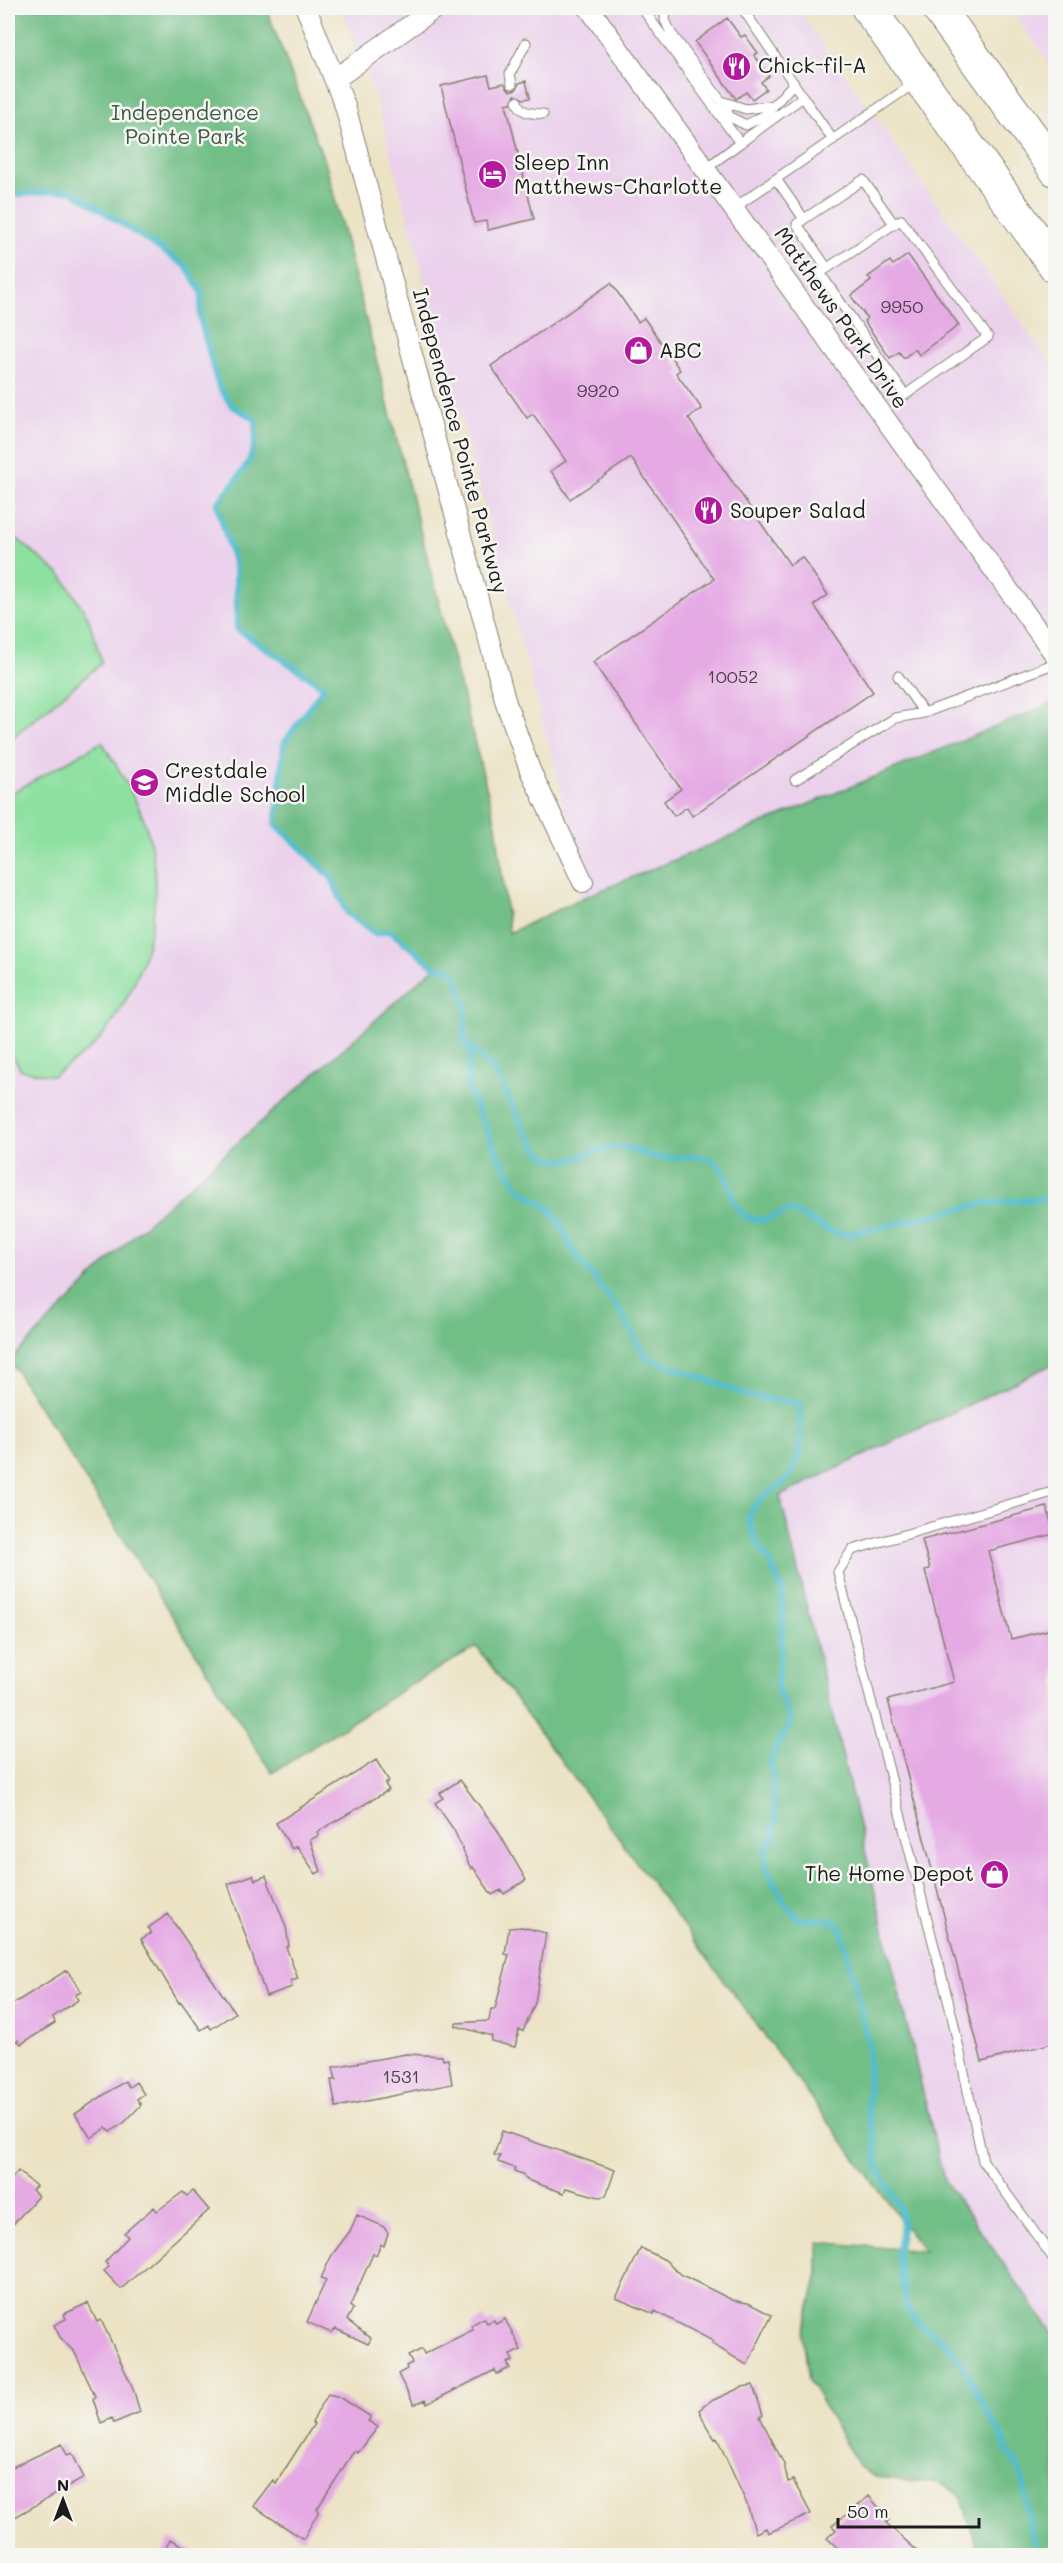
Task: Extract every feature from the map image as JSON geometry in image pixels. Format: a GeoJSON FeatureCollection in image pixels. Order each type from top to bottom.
{"type":"FeatureCollection","features":[{"type":"Feature","properties":{"kind":"highway"},"geometry":{"type":"LineString","coordinates":[[868,8],[1056,267]]}},
{"type":"Feature","properties":{"kind":"highway"},"geometry":{"type":"LineString","coordinates":[[938,8],[1056,170]]}},
{"type":"Feature","properties":{"kind":"street","name":"Independence Pointe Parkway"},"geometry":{"type":"LineString","coordinates":[[306,8],[345,106],[506,703],[530,770],[583,882]]}},
{"type":"Feature","properties":{"kind":"street"},"geometry":{"type":"LineString","coordinates":[[335,79],[435,8]]}},
{"type":"Feature","properties":{"kind":"street","name":"Matthews Park Drive"},"geometry":{"type":"LineString","coordinates":[[589,8],[1056,656]]}},
{"type":"Feature","properties":{"kind":"lane"},"geometry":{"type":"LineString","coordinates":[[644,8],[741,143]]}},
{"type":"Feature","properties":{"kind":"lane"},"geometry":{"type":"LineString","coordinates":[[666,8],[665,20],[671,33],[721,101],[730,117],[746,125],[767,114],[794,83]]}},
{"type":"Feature","properties":{"kind":"lane"},"geometry":{"type":"LineString","coordinates":[[742,8],[833,140]]}},
{"type":"Feature","properties":{"kind":"lane"},"geometry":{"type":"LineString","coordinates":[[512,84],[510,74],[526,43]]}},
{"type":"Feature","properties":{"kind":"lane"},"geometry":{"type":"LineString","coordinates":[[734,208],[919,80]]}},
{"type":"Feature","properties":{"kind":"lane"},"geometry":{"type":"LineString","coordinates":[[705,169],[803,97]]}},
{"type":"Feature","properties":{"kind":"lane"},"geometry":{"type":"LineString","coordinates":[[517,101],[519,108],[526,113],[543,114]]}},
{"type":"Feature","properties":{"kind":"lane"},"geometry":{"type":"LineString","coordinates":[[721,101],[746,109],[774,105]]}},
{"type":"Feature","properties":{"kind":"lane"},"geometry":{"type":"LineString","coordinates":[[776,179],[804,219]]}},
{"type":"Feature","properties":{"kind":"lane"},"geometry":{"type":"LineString","coordinates":[[827,268],[797,224],[863,180],[894,224]]}},
{"type":"Feature","properties":{"kind":"lane"},"geometry":{"type":"LineString","coordinates":[[901,220],[988,338],[905,395],[820,273],[894,224],[901,220]]}},
{"type":"Feature","properties":{"kind":"lane"},"geometry":{"type":"LineString","coordinates":[[795,780],[895,718],[924,713],[1056,663]]}},
{"type":"Feature","properties":{"kind":"lane"},"geometry":{"type":"LineString","coordinates":[[898,676],[924,713]]}},
{"type":"Feature","properties":{"kind":"lane"},"geometry":{"type":"LineString","coordinates":[[1056,1491],[852,1550],[838,1572],[952,2016],[983,2161],[1056,2262]]}},
{"type":"Feature","properties":{"kind":"shaded area"},"geometry":{"type":"Polygon","coordinates":[[[342,8],[797,8],[1055,369],[1055,702],[580,899],[561,791],[376,99],[342,8]]]}},
{"type":"Feature","properties":{"kind":"shaded area"},"geometry":{"type":"Polygon","coordinates":[[[1010,8],[1055,8],[1055,72],[1010,8]]]}},
{"type":"Feature","properties":{"kind":"shaded area","name":"Crestdale Middle School"},"geometry":{"type":"Polygon","coordinates":[[[8,186],[14,195],[71,190],[186,266],[202,293],[200,318],[232,406],[255,419],[257,439],[249,462],[217,504],[236,570],[237,629],[324,687],[284,743],[277,824],[331,877],[347,913],[390,931],[435,967],[133,1236],[8,1363],[8,186]]]}},
{"type":"Feature","properties":{"kind":"shaded area"},"geometry":{"type":"Polygon","coordinates":[[[1055,1363],[1055,2336],[944,2180],[780,1496],[1055,1363]]]}},
{"type":"Feature","properties":{"kind":"green space","name":"Independence Pointe Park"},"geometry":{"type":"Polygon","coordinates":[[[8,8],[266,8],[327,168],[496,825],[509,933],[580,899],[1055,702],[1055,1363],[780,1496],[944,2180],[1055,2336],[1055,2555],[980,2555],[960,2495],[940,2483],[875,2477],[859,2467],[809,2380],[803,2335],[818,2274],[818,2242],[924,2251],[477,1647],[416,1681],[272,1773],[10,1361],[133,1236],[435,967],[390,931],[375,934],[347,913],[331,877],[276,824],[284,743],[324,687],[237,629],[236,570],[217,504],[240,475],[251,456],[256,433],[255,420],[232,406],[218,385],[200,318],[202,293],[186,266],[71,190],[14,195],[8,186],[8,8]]]}},
{"type":"Feature","properties":{"kind":"green space"},"geometry":{"type":"Polygon","coordinates":[[[8,531],[63,577],[88,617],[102,663],[8,741],[8,531]]]}},
{"type":"Feature","properties":{"kind":"green space"},"geometry":{"type":"Polygon","coordinates":[[[102,742],[136,802],[145,823],[152,850],[155,878],[150,934],[132,987],[119,1012],[98,1041],[53,1076],[21,1070],[8,1048],[8,795],[102,742]]]}},
{"type":"Feature","properties":{"kind":"building","name":"Chick-fil-A"},"geometry":{"type":"Polygon","coordinates":[[[727,18],[741,37],[745,35],[758,53],[754,55],[769,76],[761,82],[766,89],[752,99],[746,92],[736,99],[695,42],[727,18]]]}},
{"type":"Feature","properties":{"kind":"building","name":"Sleep Inn Matthews-Charlotte"},"geometry":{"type":"Polygon","coordinates":[[[488,75],[491,86],[504,83],[510,91],[517,89],[519,83],[526,81],[530,98],[524,99],[515,95],[511,103],[506,104],[534,219],[488,230],[486,221],[474,223],[441,86],[488,75]]]}},
{"type":"Feature","properties":{"kind":"building"},"geometry":{"type":"Polygon","coordinates":[[[908,255],[959,325],[919,355],[915,349],[904,358],[899,352],[890,358],[864,321],[867,318],[851,296],[871,281],[868,277],[890,261],[893,265],[908,255]]]}},
{"type":"Feature","properties":{"kind":"building"},"geometry":{"type":"Polygon","coordinates":[[[611,283],[638,322],[644,318],[680,370],[676,373],[702,409],[688,418],[790,565],[802,557],[828,595],[814,605],[873,692],[692,816],[687,807],[674,816],[664,801],[681,789],[593,662],[714,579],[631,458],[570,499],[551,471],[566,461],[533,414],[527,418],[491,366],[611,283]]]}},
{"type":"Feature","properties":{"kind":"building","name":"The Home Depot"},"geometry":{"type":"Polygon","coordinates":[[[1047,1507],[1054,1534],[988,1551],[1011,1639],[1056,1628],[1056,2042],[982,2062],[888,1700],[954,1682],[925,1570],[930,1569],[922,1540],[1047,1507]]]}},
{"type":"Feature","properties":{"kind":"building"},"geometry":{"type":"Polygon","coordinates":[[[376,1760],[389,1781],[385,1784],[389,1790],[317,1832],[319,1835],[310,1840],[321,1871],[316,1874],[297,1846],[292,1849],[276,1823],[376,1760]]]}},
{"type":"Feature","properties":{"kind":"building"},"geometry":{"type":"Polygon","coordinates":[[[460,1780],[496,1828],[526,1880],[504,1894],[501,1890],[492,1895],[473,1867],[471,1869],[454,1830],[435,1803],[443,1798],[440,1793],[460,1780]]]}},
{"type":"Feature","properties":{"kind":"building"},"geometry":{"type":"Polygon","coordinates":[[[253,1875],[255,1880],[266,1876],[286,1927],[289,1946],[286,1947],[298,1979],[290,1981],[292,1987],[266,1996],[228,1884],[253,1875]]]}},
{"type":"Feature","properties":{"kind":"building"},"geometry":{"type":"Polygon","coordinates":[[[168,1914],[235,2013],[211,2029],[209,2025],[201,2030],[181,2002],[179,2003],[141,1939],[151,1933],[148,1928],[168,1914]]]}},
{"type":"Feature","properties":{"kind":"building"},"geometry":{"type":"Polygon","coordinates":[[[522,1927],[546,1933],[535,2003],[523,2031],[519,2030],[515,2047],[491,2041],[492,2036],[456,2026],[456,2023],[489,2021],[491,2009],[495,2009],[509,1955],[505,1954],[509,1928],[522,1927]]]}},
{"type":"Feature","properties":{"kind":"building"},"geometry":{"type":"Polygon","coordinates":[[[67,1970],[81,1992],[75,1995],[78,2000],[53,2017],[55,2023],[21,2044],[18,2040],[8,2046],[8,2007],[67,1970]]]}},
{"type":"Feature","properties":{"kind":"building"},"geometry":{"type":"Polygon","coordinates":[[[406,2054],[442,2056],[443,2060],[448,2059],[452,2084],[336,2107],[331,2080],[336,2080],[333,2067],[406,2054]]]}},
{"type":"Feature","properties":{"kind":"building"},"geometry":{"type":"Polygon","coordinates":[[[125,2081],[129,2087],[136,2082],[144,2094],[137,2099],[141,2105],[125,2122],[110,2132],[106,2128],[91,2138],[75,2114],[125,2081]]]}},
{"type":"Feature","properties":{"kind":"building"},"geometry":{"type":"Polygon","coordinates":[[[502,2131],[615,2170],[606,2196],[599,2197],[566,2188],[564,2193],[527,2180],[522,2174],[514,2171],[515,2168],[498,2162],[500,2156],[494,2155],[502,2131]]]}},
{"type":"Feature","properties":{"kind":"building"},"geometry":{"type":"Polygon","coordinates":[[[18,2171],[36,2186],[32,2190],[38,2196],[8,2230],[8,2183],[18,2171]]]}},
{"type":"Feature","properties":{"kind":"building"},"geometry":{"type":"Polygon","coordinates":[[[193,2191],[209,2210],[121,2289],[104,2271],[109,2267],[105,2262],[128,2237],[124,2233],[154,2207],[157,2211],[183,2192],[187,2196],[193,2191]]]}},
{"type":"Feature","properties":{"kind":"building"},"geometry":{"type":"Polygon","coordinates":[[[357,2215],[383,2226],[388,2233],[384,2246],[381,2244],[376,2255],[373,2254],[350,2306],[353,2309],[347,2320],[371,2339],[368,2344],[336,2329],[331,2333],[307,2322],[326,2280],[321,2278],[332,2255],[350,2231],[357,2215]]]}},
{"type":"Feature","properties":{"kind":"building"},"geometry":{"type":"Polygon","coordinates":[[[641,2248],[665,2260],[682,2275],[732,2300],[748,2303],[772,2315],[747,2365],[712,2344],[713,2341],[655,2311],[654,2314],[616,2298],[641,2248]]]}},
{"type":"Feature","properties":{"kind":"building"},"geometry":{"type":"Polygon","coordinates":[[[88,2303],[97,2322],[101,2320],[133,2388],[140,2412],[114,2423],[112,2418],[101,2423],[93,2399],[95,2396],[75,2353],[60,2337],[54,2325],[66,2319],[64,2314],[88,2303]]]}},
{"type":"Feature","properties":{"kind":"building"},"geometry":{"type":"Polygon","coordinates":[[[484,2318],[487,2323],[494,2320],[496,2324],[505,2319],[521,2350],[510,2355],[513,2361],[507,2363],[510,2368],[497,2374],[495,2370],[427,2404],[425,2400],[414,2405],[398,2374],[412,2363],[408,2356],[422,2349],[424,2354],[473,2330],[471,2325],[484,2318]]]}},
{"type":"Feature","properties":{"kind":"building"},"geometry":{"type":"Polygon","coordinates":[[[753,2385],[763,2415],[760,2417],[784,2464],[788,2482],[793,2480],[811,2514],[768,2533],[766,2528],[756,2533],[746,2502],[717,2438],[715,2439],[707,2427],[699,2410],[709,2402],[742,2387],[753,2385]]]}},
{"type":"Feature","properties":{"kind":"building"},"geometry":{"type":"Polygon","coordinates":[[[328,2394],[340,2397],[371,2417],[368,2421],[378,2427],[358,2453],[354,2451],[317,2509],[319,2511],[303,2539],[253,2506],[273,2480],[276,2483],[314,2424],[312,2423],[328,2394]]]}},
{"type":"Feature","properties":{"kind":"building"},"geometry":{"type":"Polygon","coordinates":[[[62,2444],[67,2455],[72,2453],[84,2478],[8,2521],[8,2469],[62,2444]]]}},
{"type":"Feature","properties":{"kind":"building"},"geometry":{"type":"Polygon","coordinates":[[[869,2496],[889,2520],[886,2523],[923,2556],[846,2556],[827,2538],[836,2530],[832,2526],[869,2496]]]}},
{"type":"Feature","properties":{"kind":"building"},"geometry":{"type":"Polygon","coordinates":[[[170,2539],[202,2556],[161,2556],[170,2539]]]}},
{"type":"Feature","properties":{"kind":"waterway"},"geometry":{"type":"LineString","coordinates":[[8,186],[14,195],[71,190],[186,266],[202,293],[200,318],[218,385],[232,406],[255,419],[256,433],[251,456],[240,475],[217,504],[236,570],[237,629],[324,687],[284,743],[276,824],[331,877],[347,913],[375,934],[390,931],[435,967],[452,969],[466,1004],[464,1042],[493,1069],[527,1133],[542,1153],[549,1158],[566,1160],[608,1148],[621,1147],[655,1157],[703,1157],[719,1165],[735,1204],[749,1218],[761,1220],[791,1210],[828,1230],[846,1235],[986,1203],[1056,1198]]}},
{"type":"Feature","properties":{"kind":"waterway"},"geometry":{"type":"LineString","coordinates":[[471,1048],[467,1086],[499,1157],[518,1188],[550,1209],[560,1223],[573,1251],[621,1312],[646,1357],[750,1396],[799,1404],[801,1433],[796,1465],[786,1480],[759,1501],[749,1519],[756,1542],[769,1560],[782,1590],[782,1639],[777,1687],[790,1719],[790,1726],[778,1743],[771,1761],[776,1820],[773,1838],[766,1850],[766,1868],[786,1905],[800,1920],[833,1920],[841,1928],[869,2045],[868,2115],[875,2136],[877,2167],[899,2206],[903,2225],[897,2253],[907,2309],[921,2326],[944,2342],[957,2356],[1017,2466],[1024,2488],[1032,2534],[1041,2556]]}},
{"type":"Feature","properties":{"kind":"place","name":"Chick-fil-A"},"geometry":{"type":"Point","coordinates":[737,66]}},
{"type":"Feature","properties":{"kind":"place","name":"Sleep Inn Matthews-Charlotte"},"geometry":{"type":"Point","coordinates":[493,175]}},
{"type":"Feature","properties":{"kind":"place","name":"ABC"},"geometry":{"type":"Point","coordinates":[638,351]}},
{"type":"Feature","properties":{"kind":"place","name":"Souper Salad"},"geometry":{"type":"Point","coordinates":[709,511]}},
{"type":"Feature","properties":{"kind":"place","name":"Crestdale Middle School"},"geometry":{"type":"Point","coordinates":[144,783]}},
{"type":"Feature","properties":{"kind":"place","name":"The Home Depot"},"geometry":{"type":"Point","coordinates":[995,1874]}}]}
